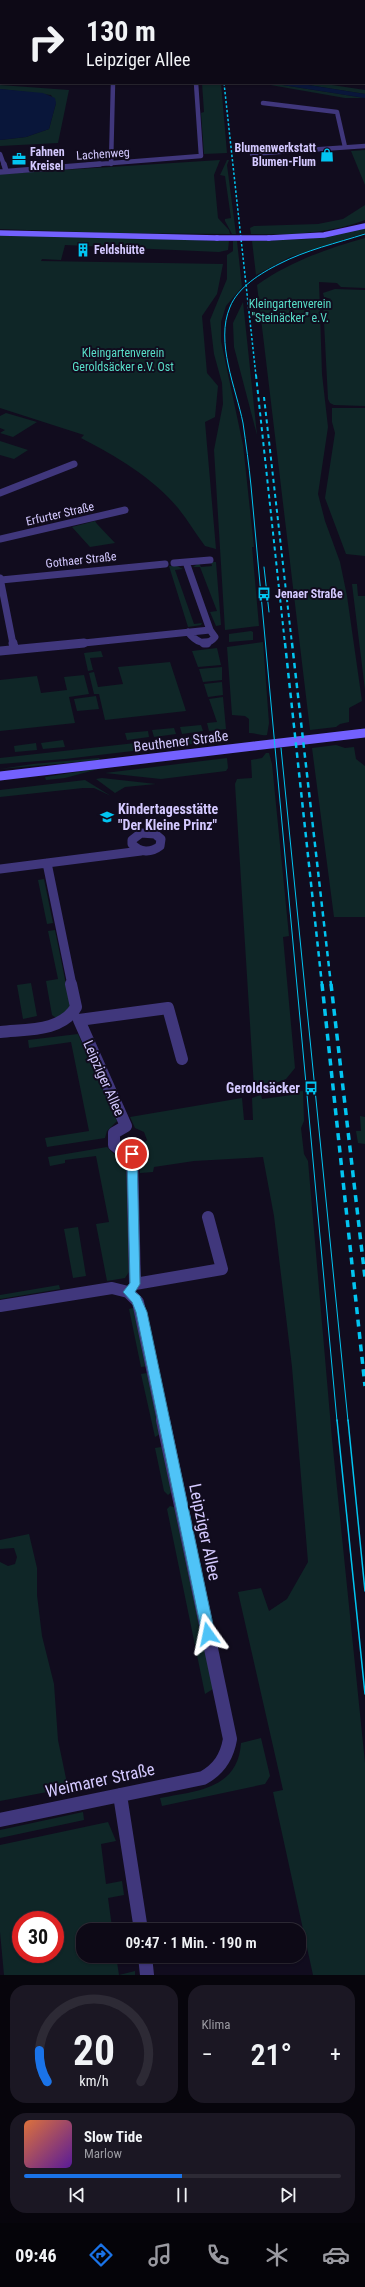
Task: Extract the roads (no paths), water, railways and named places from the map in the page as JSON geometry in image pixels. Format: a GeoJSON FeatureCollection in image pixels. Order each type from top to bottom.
{"type":"FeatureCollection","features":[{"type":"Feature","properties":{"kind":"street"},"geometry":{"type":"LineString","coordinates":[[111,164],[113,84]]}},
{"type":"Feature","properties":{"kind":"street","name":"Lachenweg"},"geometry":{"type":"LineString","coordinates":[[0,172],[201,156],[196,84]]}},
{"type":"Feature","properties":{"kind":"street"},"geometry":{"type":"LineString","coordinates":[[263,104],[337,112],[346,147]]}},
{"type":"Feature","properties":{"kind":"street"},"geometry":{"type":"LineString","coordinates":[[252,154],[365,146]]}},
{"type":"Feature","properties":{"kind":"street"},"geometry":{"type":"LineString","coordinates":[[0,154],[6,171]]}},
{"type":"Feature","properties":{"kind":"street"},"geometry":{"type":"LineString","coordinates":[[0,233],[269,238],[319,236],[365,226]]}},
{"type":"Feature","properties":{"kind":"street"},"geometry":{"type":"LineString","coordinates":[[0,493],[74,464]]}},
{"type":"Feature","properties":{"kind":"street","name":"Erfurter Straße"},"geometry":{"type":"LineString","coordinates":[[0,539],[125,510]]}},
{"type":"Feature","properties":{"kind":"street"},"geometry":{"type":"LineString","coordinates":[[174,564],[210,560]]}},
{"type":"Feature","properties":{"kind":"street"},"geometry":{"type":"LineString","coordinates":[[186,562],[210,630],[215,637],[206,643],[197,641],[188,632]]}},
{"type":"Feature","properties":{"kind":"street","name":"Gothaer Straße"},"geometry":{"type":"LineString","coordinates":[[0,579],[165,564]]}},
{"type":"Feature","properties":{"kind":"street"},"geometry":{"type":"LineString","coordinates":[[0,579],[14,649]]}},
{"type":"Feature","properties":{"kind":"street"},"geometry":{"type":"LineString","coordinates":[[0,651],[210,630]]}},
{"type":"Feature","properties":{"kind":"street","name":"Beuthener Straße"},"geometry":{"type":"LineString","coordinates":[[0,776],[365,732]]}},
{"type":"Feature","properties":{"kind":"street"},"geometry":{"type":"LineString","coordinates":[[0,869],[141,851]]}},
{"type":"Feature","properties":{"kind":"street"},"geometry":{"type":"LineString","coordinates":[[47,863],[77,1003],[75,1018]]}},
{"type":"Feature","properties":{"kind":"street"},"geometry":{"type":"LineString","coordinates":[[0,1032],[52,1025],[75,1018],[168,1008],[182,1059]]}},
{"type":"Feature","properties":{"kind":"street","name":"Leipziger Allee"},"geometry":{"type":"LineString","coordinates":[[75,1018],[126,1126],[114,1133],[114,1145],[123,1152],[132,1154],[132,1288],[141,1312],[230,1735],[229,1750],[226,1759],[220,1767],[208,1776]]}},
{"type":"Feature","properties":{"kind":"street"},"geometry":{"type":"LineString","coordinates":[[0,1306],[112,1288],[132,1288],[222,1269],[208,1217]]}},
{"type":"Feature","properties":{"kind":"street","name":"Weimarer Straße"},"geometry":{"type":"LineString","coordinates":[[0,1820],[208,1776]]}},
{"type":"Feature","properties":{"kind":"street"},"geometry":{"type":"LineString","coordinates":[[120,1795],[140,1923]]}},
{"type":"Feature","properties":{"kind":"street"},"geometry":{"type":"LineString","coordinates":[[146,1963],[147,1975]]}},
{"type":"Feature","properties":{"kind":"water"},"geometry":{"type":"Polygon","coordinates":[[[276,84],[302,84],[365,94],[365,98],[276,84]]]}},
{"type":"Feature","properties":{"kind":"water"},"geometry":{"type":"Polygon","coordinates":[[[0,89],[43,93],[55,98],[56,103],[49,129],[26,137],[0,140],[0,89]]]}},
{"type":"Feature","properties":{"kind":"tram line"},"geometry":{"type":"LineString","coordinates":[[337,1421],[250,478],[243,423],[228,365],[225,335],[226,321],[230,307],[238,293],[251,281],[289,259],[365,234]]}},
{"type":"Feature","properties":{"kind":"tram line"},"geometry":{"type":"LineString","coordinates":[[264,567],[269,612]]}},
{"type":"Feature","properties":{"kind":"tram line"},"geometry":{"type":"LineString","coordinates":[[281,748],[348,1421]]}},
{"type":"Feature","properties":{"kind":"tram line"},"geometry":{"type":"LineString","coordinates":[[337,1420],[365,1694]]}},
{"type":"Feature","properties":{"kind":"tram line"},"geometry":{"type":"LineString","coordinates":[[348,1420],[365,1591]]}},
{"type":"Feature","properties":{"kind":"railway"},"geometry":{"type":"LineString","coordinates":[[224,84],[256,376]]}},
{"type":"Feature","properties":{"kind":"railway"},"geometry":{"type":"LineString","coordinates":[[256,375],[285,644]]}},
{"type":"Feature","properties":{"kind":"railway"},"geometry":{"type":"LineString","coordinates":[[264,397],[292,644]]}},
{"type":"Feature","properties":{"kind":"railway"},"geometry":{"type":"LineString","coordinates":[[285,643],[322,985]]}},
{"type":"Feature","properties":{"kind":"railway"},"geometry":{"type":"LineString","coordinates":[[292,643],[331,985]]}},
{"type":"Feature","properties":{"kind":"railway"},"geometry":{"type":"LineString","coordinates":[[322,984],[365,1386]]}},
{"type":"Feature","properties":{"kind":"railway"},"geometry":{"type":"LineString","coordinates":[[331,984],[365,1278]]}},
{"type":"Feature","properties":{"kind":"place","name":"Blumenwerkstatt Blumen-Flum"},"geometry":{"type":"Point","coordinates":[327,155]}},
{"type":"Feature","properties":{"kind":"place","name":"Fahnen Kreisel"},"geometry":{"type":"Point","coordinates":[19,159]}},
{"type":"Feature","properties":{"kind":"place","name":"Feldshütte"},"geometry":{"type":"Point","coordinates":[83,250]}},
{"type":"Feature","properties":{"kind":"place","name":"Jenaer Straße"},"geometry":{"type":"Point","coordinates":[264,594]}},
{"type":"Feature","properties":{"kind":"place","name":"Kindertagesstätte \"Der Kleine Prinz\""},"geometry":{"type":"Point","coordinates":[107,817]}},
{"type":"Feature","properties":{"kind":"place","name":"Geroldsäcker"},"geometry":{"type":"Point","coordinates":[311,1088]}},
{"type":"Feature","properties":{"kind":"park label","name":"Kleingartenverein \"Steinäcker\" e.V."},"geometry":{"type":"Point","coordinates":[290,311]}},
{"type":"Feature","properties":{"kind":"park label","name":"Kleingartenverein Geroldsäcker e.V. Ost"},"geometry":{"type":"Point","coordinates":[123,360]}}]}
